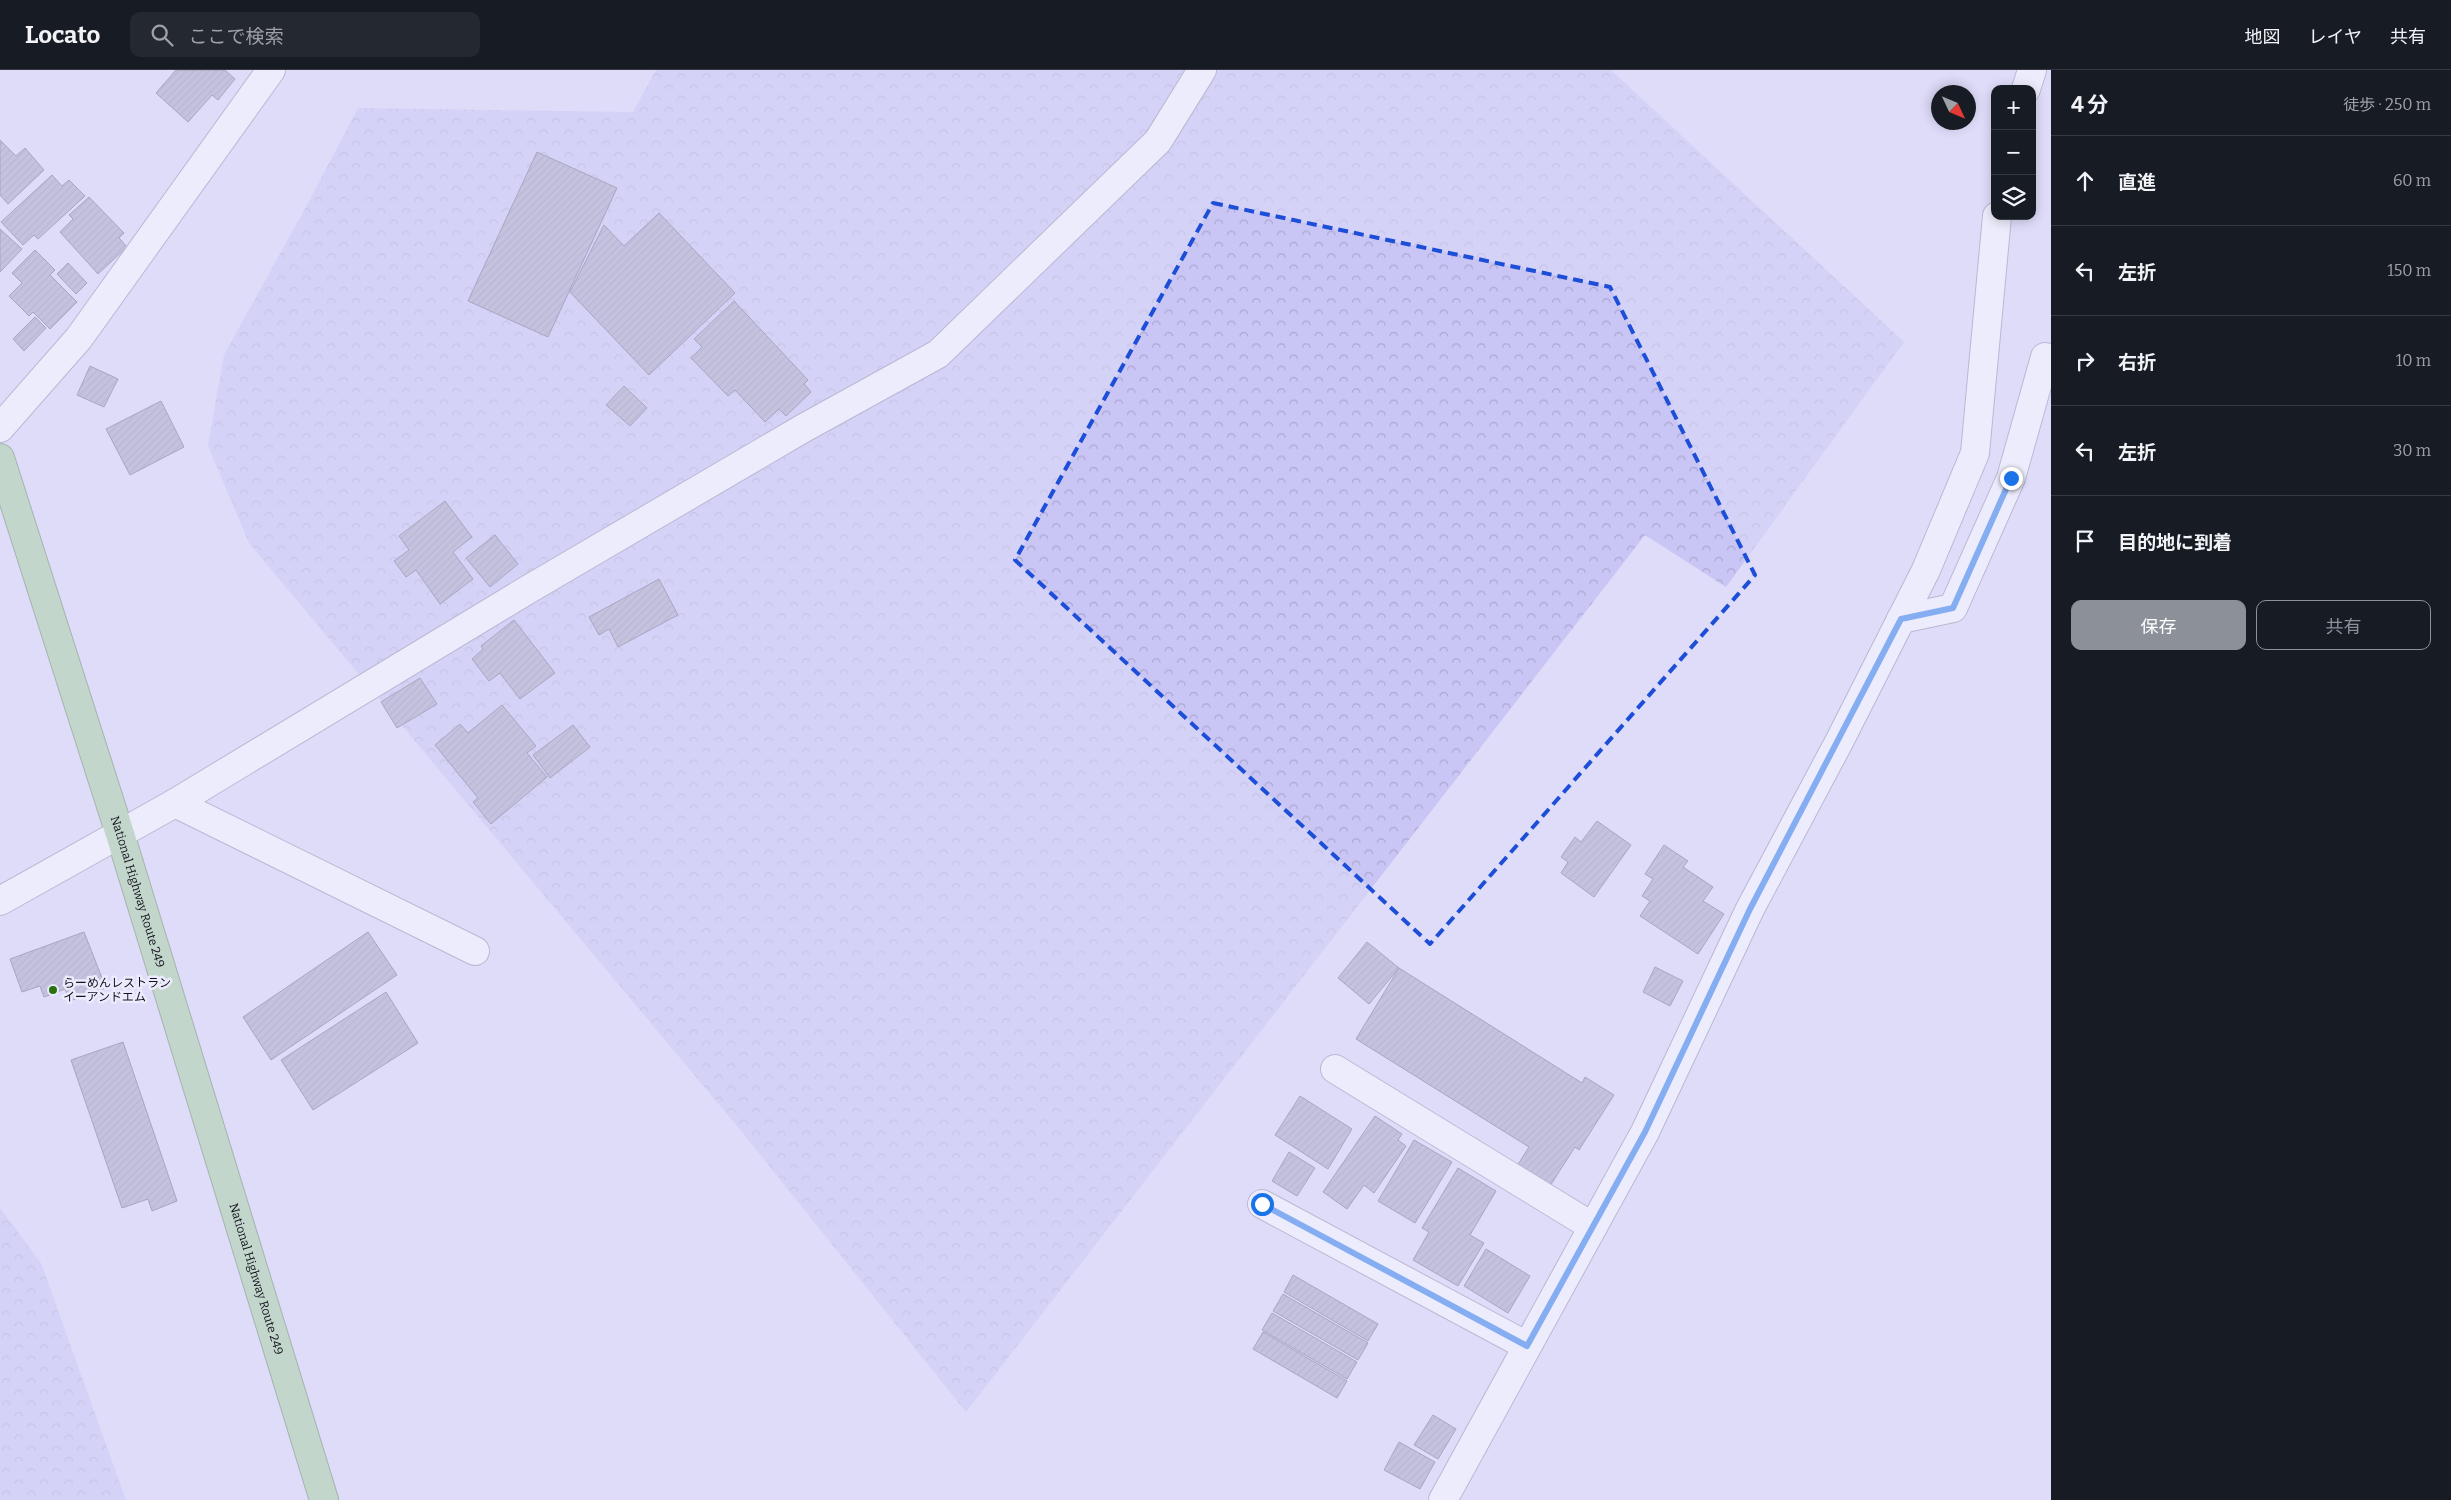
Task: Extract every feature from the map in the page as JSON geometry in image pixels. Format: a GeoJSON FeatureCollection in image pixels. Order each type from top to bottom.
{"type":"FeatureCollection","features":[{"type":"Feature","properties":{"kind":"highway","name":"National Highway Route 249"},"geometry":{"type":"LineString","coordinates":[[0,458],[120,834],[324,1500]]}},
{"type":"Feature","properties":{"kind":"street"},"geometry":{"type":"LineString","coordinates":[[0,428],[79,338],[271,70]]}},
{"type":"Feature","properties":{"kind":"street"},"geometry":{"type":"LineString","coordinates":[[0,901],[175,803],[802,428],[938,354],[1158,141],[1202,70]]}},
{"type":"Feature","properties":{"kind":"street"},"geometry":{"type":"LineString","coordinates":[[2027,85],[2032,70]]}},
{"type":"Feature","properties":{"kind":"street"},"geometry":{"type":"LineString","coordinates":[[1443,1500],[1645,1132],[1750,909],[1926,570],[1975,453],[1997,220]]}},
{"type":"Feature","properties":{"kind":"street"},"geometry":{"type":"LineString","coordinates":[[1901,619],[1953,608],[2011,478],[2045,357]]}},
{"type":"Feature","properties":{"kind":"street"},"geometry":{"type":"LineString","coordinates":[[175,803],[475,951]]}},
{"type":"Feature","properties":{"kind":"street"},"geometry":{"type":"LineString","coordinates":[[1335,1069],[1593,1227]]}},
{"type":"Feature","properties":{"kind":"street"},"geometry":{"type":"LineString","coordinates":[[1262,1204],[1527,1346]]}},
{"type":"Feature","properties":{"kind":"highlighted area"},"geometry":{"type":"Polygon","coordinates":[[[1213,203],[1610,287],[1755,575],[1430,944],[1015,560],[1213,203]]]}},
{"type":"Feature","properties":{"kind":"green space"},"geometry":{"type":"Polygon","coordinates":[[[656,70],[1611,70],[1904,342],[1726,587],[1645,535],[966,1412],[742,1132],[249,543],[208,446],[224,355],[358,108],[633,112],[656,70]]]}},
{"type":"Feature","properties":{"kind":"green space"},"geometry":{"type":"Polygon","coordinates":[[[0,1208],[41,1263],[126,1500],[0,1500],[0,1208]]]}},
{"type":"Feature","properties":{"kind":"building"},"geometry":{"type":"Polygon","coordinates":[[[176,70],[225,70],[235,79],[218,100],[212,95],[188,122],[156,93],[176,70]]]}},
{"type":"Feature","properties":{"kind":"building"},"geometry":{"type":"Polygon","coordinates":[[[0,140],[16,156],[25,148],[44,170],[8,204],[0,195],[0,140]]]}},
{"type":"Feature","properties":{"kind":"building"},"geometry":{"type":"Polygon","coordinates":[[[537,152],[617,188],[548,337],[468,301],[537,152]]]}},
{"type":"Feature","properties":{"kind":"building"},"geometry":{"type":"Polygon","coordinates":[[[52,175],[62,186],[69,180],[85,196],[38,239],[34,235],[23,245],[1,222],[52,175]]]}},
{"type":"Feature","properties":{"kind":"building"},"geometry":{"type":"Polygon","coordinates":[[[89,197],[124,233],[119,238],[127,247],[98,274],[60,232],[73,219],[69,215],[89,197]]]}},
{"type":"Feature","properties":{"kind":"building"},"geometry":{"type":"Polygon","coordinates":[[[659,213],[735,293],[649,375],[570,292],[604,225],[624,246],[659,213]]]}},
{"type":"Feature","properties":{"kind":"building"},"geometry":{"type":"Polygon","coordinates":[[[0,229],[22,249],[0,272],[0,229]]]}},
{"type":"Feature","properties":{"kind":"building"},"geometry":{"type":"Polygon","coordinates":[[[35,250],[55,270],[50,275],[77,302],[50,329],[33,312],[29,316],[9,296],[22,283],[12,273],[35,250]]]}},
{"type":"Feature","properties":{"kind":"building"},"geometry":{"type":"Polygon","coordinates":[[[68,263],[87,283],[76,294],[57,274],[68,263]]]}},
{"type":"Feature","properties":{"kind":"building"},"geometry":{"type":"Polygon","coordinates":[[[734,301],[808,380],[804,384],[811,392],[786,416],[779,409],[765,422],[735,390],[728,396],[691,358],[702,347],[694,339],[734,301]]]}},
{"type":"Feature","properties":{"kind":"building"},"geometry":{"type":"Polygon","coordinates":[[[35,317],[46,328],[24,351],[13,339],[35,317]]]}},
{"type":"Feature","properties":{"kind":"building"},"geometry":{"type":"Polygon","coordinates":[[[90,366],[118,379],[104,407],[77,395],[90,366]]]}},
{"type":"Feature","properties":{"kind":"building"},"geometry":{"type":"Polygon","coordinates":[[[624,386],[647,408],[630,426],[606,405],[624,386]]]}},
{"type":"Feature","properties":{"kind":"building"},"geometry":{"type":"Polygon","coordinates":[[[161,401],[184,447],[130,475],[106,429],[161,401]]]}},
{"type":"Feature","properties":{"kind":"building"},"geometry":{"type":"Polygon","coordinates":[[[445,501],[472,537],[453,552],[473,579],[440,604],[416,570],[406,577],[394,561],[409,550],[399,536],[445,501]]]}},
{"type":"Feature","properties":{"kind":"building"},"geometry":{"type":"Polygon","coordinates":[[[495,535],[518,564],[490,587],[466,558],[495,535]]]}},
{"type":"Feature","properties":{"kind":"building"},"geometry":{"type":"Polygon","coordinates":[[[659,579],[678,615],[618,647],[609,629],[599,635],[589,617],[659,579]]]}},
{"type":"Feature","properties":{"kind":"building"},"geometry":{"type":"Polygon","coordinates":[[[514,620],[555,673],[520,699],[500,673],[489,681],[472,659],[483,649],[481,646],[514,620]]]}},
{"type":"Feature","properties":{"kind":"building"},"geometry":{"type":"Polygon","coordinates":[[[420,678],[437,704],[397,728],[381,702],[420,678]]]}},
{"type":"Feature","properties":{"kind":"building"},"geometry":{"type":"Polygon","coordinates":[[[502,705],[536,746],[527,753],[547,777],[491,824],[473,802],[478,798],[435,745],[460,724],[468,733],[502,705]]]}},
{"type":"Feature","properties":{"kind":"building"},"geometry":{"type":"Polygon","coordinates":[[[573,725],[590,747],[550,778],[533,755],[573,725]]]}},
{"type":"Feature","properties":{"kind":"building"},"geometry":{"type":"Polygon","coordinates":[[[1597,821],[1631,845],[1594,897],[1561,873],[1568,862],[1561,857],[1575,837],[1581,842],[1597,821]]]}},
{"type":"Feature","properties":{"kind":"building"},"geometry":{"type":"Polygon","coordinates":[[[1664,845],[1688,861],[1683,867],[1713,887],[1703,901],[1724,914],[1698,954],[1640,916],[1650,901],[1642,896],[1653,879],[1645,874],[1664,845]]]}},
{"type":"Feature","properties":{"kind":"building"},"geometry":{"type":"Polygon","coordinates":[[[84,932],[106,988],[70,1001],[65,989],[44,997],[40,986],[22,992],[10,959],[84,932]]]}},
{"type":"Feature","properties":{"kind":"building"},"geometry":{"type":"Polygon","coordinates":[[[368,932],[397,975],[271,1060],[243,1017],[368,932]]]}},
{"type":"Feature","properties":{"kind":"building"},"geometry":{"type":"Polygon","coordinates":[[[1367,942],[1399,968],[1369,1004],[1338,978],[1367,942]]]}},
{"type":"Feature","properties":{"kind":"building"},"geometry":{"type":"Polygon","coordinates":[[[1655,967],[1683,981],[1670,1006],[1643,992],[1655,967]]]}},
{"type":"Feature","properties":{"kind":"building"},"geometry":{"type":"Polygon","coordinates":[[[1399,968],[1582,1083],[1585,1077],[1614,1095],[1579,1150],[1575,1147],[1550,1186],[1517,1166],[1529,1147],[1356,1039],[1399,968]]]}},
{"type":"Feature","properties":{"kind":"building"},"geometry":{"type":"Polygon","coordinates":[[[386,992],[418,1043],[313,1110],[281,1060],[386,992]]]}},
{"type":"Feature","properties":{"kind":"building"},"geometry":{"type":"Polygon","coordinates":[[[123,1042],[177,1201],[152,1211],[148,1199],[122,1208],[71,1060],[123,1042]]]}},
{"type":"Feature","properties":{"kind":"building"},"geometry":{"type":"Polygon","coordinates":[[[1300,1096],[1352,1129],[1328,1169],[1275,1135],[1300,1096]]]}},
{"type":"Feature","properties":{"kind":"building"},"geometry":{"type":"Polygon","coordinates":[[[1375,1116],[1402,1134],[1398,1140],[1406,1146],[1374,1193],[1364,1185],[1347,1209],[1323,1192],[1375,1116]]]}},
{"type":"Feature","properties":{"kind":"building"},"geometry":{"type":"Polygon","coordinates":[[[1414,1140],[1452,1162],[1415,1223],[1378,1201],[1414,1140]]]}},
{"type":"Feature","properties":{"kind":"building"},"geometry":{"type":"Polygon","coordinates":[[[1289,1152],[1315,1168],[1297,1196],[1272,1181],[1289,1152]]]}},
{"type":"Feature","properties":{"kind":"building"},"geometry":{"type":"Polygon","coordinates":[[[1458,1168],[1496,1191],[1470,1235],[1484,1243],[1458,1286],[1413,1260],[1429,1232],[1422,1228],[1458,1168]]]}},
{"type":"Feature","properties":{"kind":"building"},"geometry":{"type":"Polygon","coordinates":[[[1486,1249],[1530,1276],[1508,1313],[1464,1286],[1486,1249]]]}},
{"type":"Feature","properties":{"kind":"building"},"geometry":{"type":"Polygon","coordinates":[[[1293,1275],[1378,1324],[1368,1341],[1284,1292],[1293,1275]]]}},
{"type":"Feature","properties":{"kind":"building"},"geometry":{"type":"Polygon","coordinates":[[[1283,1294],[1368,1343],[1358,1360],[1273,1311],[1283,1294]]]}},
{"type":"Feature","properties":{"kind":"building"},"geometry":{"type":"Polygon","coordinates":[[[1272,1313],[1357,1362],[1347,1379],[1262,1330],[1272,1313]]]}},
{"type":"Feature","properties":{"kind":"building"},"geometry":{"type":"Polygon","coordinates":[[[1263,1332],[1347,1381],[1337,1398],[1253,1349],[1263,1332]]]}},
{"type":"Feature","properties":{"kind":"building"},"geometry":{"type":"Polygon","coordinates":[[[1433,1415],[1456,1429],[1438,1459],[1414,1445],[1433,1415]]]}},
{"type":"Feature","properties":{"kind":"building"},"geometry":{"type":"Polygon","coordinates":[[[1399,1442],[1435,1462],[1420,1489],[1384,1470],[1399,1442]]]}},
{"type":"Feature","properties":{"kind":"place","name":"らーめんレストラン イーアンドエム"},"geometry":{"type":"Point","coordinates":[53,990]}},
{"type":"Feature","properties":{"kind":"route"},"geometry":{"type":"LineString","coordinates":[[1262,1204],[1527,1346],[1645,1132],[1750,909],[1840,740],[1901,619],[1953,608],[2011,478]]}}]}
